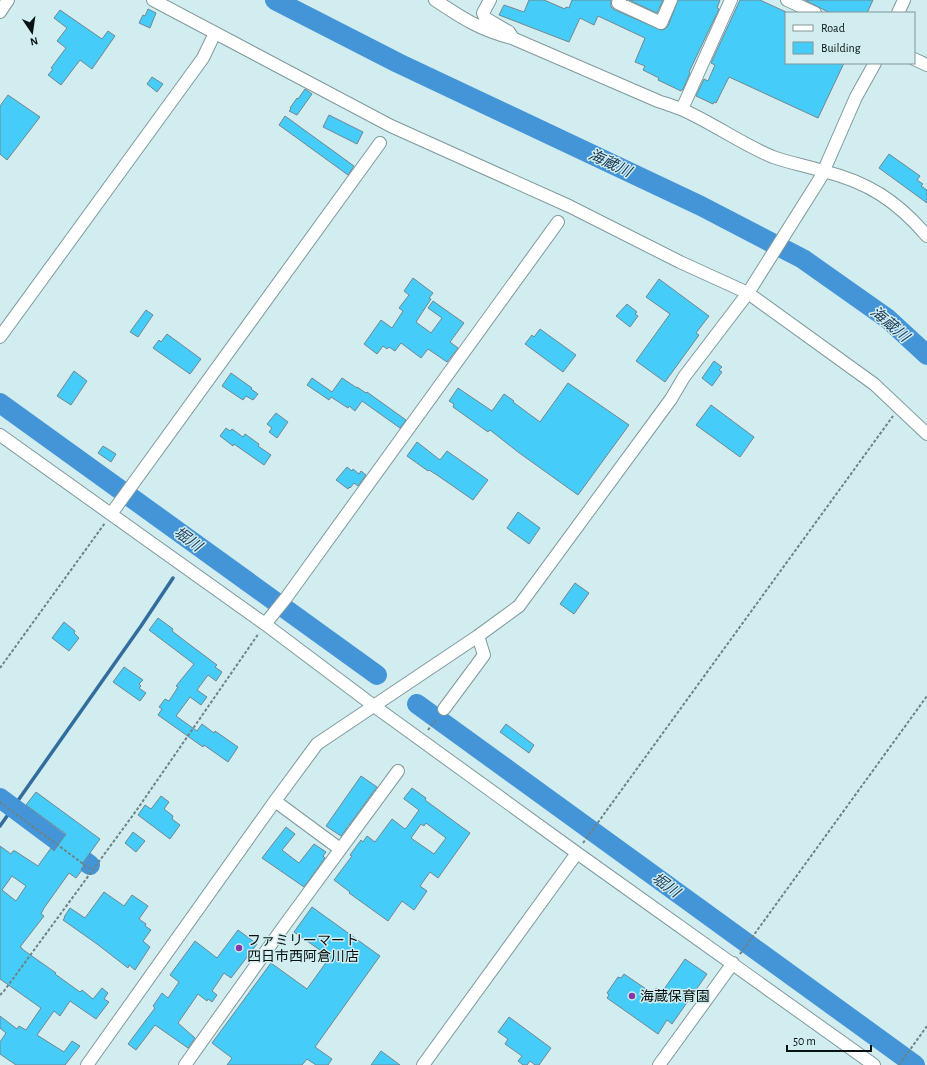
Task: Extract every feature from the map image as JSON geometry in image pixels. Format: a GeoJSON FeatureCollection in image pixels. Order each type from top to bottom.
{"type":"FeatureCollection","features":[{"type":"Feature","properties":{"kind":"street"},"geometry":{"type":"LineString","coordinates":[[0,12],[8,0]]}},
{"type":"Feature","properties":{"kind":"street"},"geometry":{"type":"LineString","coordinates":[[153,0],[392,126],[569,206],[680,262],[748,293],[874,384],[927,434]]}},
{"type":"Feature","properties":{"kind":"street"},"geometry":{"type":"LineString","coordinates":[[435,0],[470,23],[493,33],[512,38],[658,101],[682,109],[773,157],[822,174],[862,184],[877,191],[906,213],[927,236]]}},
{"type":"Feature","properties":{"kind":"street"},"geometry":{"type":"LineString","coordinates":[[490,0],[483,13],[485,18],[509,32],[512,38]]}},
{"type":"Feature","properties":{"kind":"street"},"geometry":{"type":"LineString","coordinates":[[620,0],[618,3],[661,23],[671,0]]}},
{"type":"Feature","properties":{"kind":"street"},"geometry":{"type":"LineString","coordinates":[[682,109],[731,0]]}},
{"type":"Feature","properties":{"kind":"street"},"geometry":{"type":"LineString","coordinates":[[787,0],[813,12]]}},
{"type":"Feature","properties":{"kind":"street"},"geometry":{"type":"LineString","coordinates":[[898,12],[904,0]]}},
{"type":"Feature","properties":{"kind":"street"},"geometry":{"type":"LineString","coordinates":[[0,337],[203,58],[215,33]]}},
{"type":"Feature","properties":{"kind":"street"},"geometry":{"type":"LineString","coordinates":[[915,58],[927,64]]}},
{"type":"Feature","properties":{"kind":"street"},"geometry":{"type":"LineString","coordinates":[[88,1065],[275,801],[318,744],[478,636],[519,606],[671,399],[684,377],[748,293],[822,174],[856,97],[874,64]]}},
{"type":"Feature","properties":{"kind":"street"},"geometry":{"type":"LineString","coordinates":[[115,510],[380,143]]}},
{"type":"Feature","properties":{"kind":"street"},"geometry":{"type":"LineString","coordinates":[[268,621],[558,222]]}},
{"type":"Feature","properties":{"kind":"street"},"geometry":{"type":"LineString","coordinates":[[0,435],[115,510],[268,621],[374,706],[736,959],[874,1065]]}},
{"type":"Feature","properties":{"kind":"street"},"geometry":{"type":"LineString","coordinates":[[444,709],[484,655],[478,636]]}},
{"type":"Feature","properties":{"kind":"street"},"geometry":{"type":"LineString","coordinates":[[185,1065],[340,849],[398,771]]}},
{"type":"Feature","properties":{"kind":"street"},"geometry":{"type":"LineString","coordinates":[[275,801],[340,849]]}},
{"type":"Feature","properties":{"kind":"street"},"geometry":{"type":"LineString","coordinates":[[423,1065],[580,849]]}},
{"type":"Feature","properties":{"kind":"street"},"geometry":{"type":"LineString","coordinates":[[659,1065],[736,959]]}},
{"type":"Feature","properties":{"kind":"path"},"geometry":{"type":"LineString","coordinates":[[580,849],[900,407]]}},
{"type":"Feature","properties":{"kind":"path"},"geometry":{"type":"LineString","coordinates":[[0,668],[115,510]]}},
{"type":"Feature","properties":{"kind":"path"},"geometry":{"type":"LineString","coordinates":[[0,995],[9,985],[136,811],[268,621]]}},
{"type":"Feature","properties":{"kind":"path"},"geometry":{"type":"LineString","coordinates":[[736,959],[927,696]]}},
{"type":"Feature","properties":{"kind":"path"},"geometry":{"type":"LineString","coordinates":[[428,730],[444,709]]}},
{"type":"Feature","properties":{"kind":"path"},"geometry":{"type":"LineString","coordinates":[[0,802],[90,869]]}},
{"type":"Feature","properties":{"kind":"path"},"geometry":{"type":"LineString","coordinates":[[899,1065],[927,1026]]}},
{"type":"Feature","properties":{"kind":"building"},"geometry":{"type":"Polygon","coordinates":[[[529,0],[544,0],[565,9],[566,7],[569,8],[572,0],[611,0],[611,7],[615,10],[661,30],[668,26],[678,0],[720,0],[717,8],[719,9],[681,91],[658,80],[659,78],[643,70],[645,66],[635,62],[645,38],[598,16],[594,25],[580,18],[569,42],[499,15],[504,5],[524,12],[529,0]]]}},
{"type":"Feature","properties":{"kind":"building"},"geometry":{"type":"Polygon","coordinates":[[[629,0],[663,0],[657,13],[629,0]]]}},
{"type":"Feature","properties":{"kind":"building"},"geometry":{"type":"Polygon","coordinates":[[[740,0],[760,0],[786,12],[785,64],[844,64],[818,118],[729,77],[716,103],[714,102],[713,104],[696,96],[704,79],[708,81],[715,65],[711,63],[740,0]]]}},
{"type":"Feature","properties":{"kind":"building"},"geometry":{"type":"Polygon","coordinates":[[[805,0],[873,0],[867,12],[828,12],[805,0]]]}},
{"type":"Feature","properties":{"kind":"building"},"geometry":{"type":"Polygon","coordinates":[[[148,9],[156,13],[150,28],[139,23],[143,15],[145,16],[148,9]]]}},
{"type":"Feature","properties":{"kind":"building"},"geometry":{"type":"Polygon","coordinates":[[[60,10],[102,39],[108,31],[115,36],[92,69],[80,60],[61,85],[48,75],[53,69],[51,68],[66,48],[57,41],[67,28],[54,18],[60,10]]]}},
{"type":"Feature","properties":{"kind":"building"},"geometry":{"type":"Polygon","coordinates":[[[152,77],[163,84],[157,92],[147,84],[152,77]]]}},
{"type":"Feature","properties":{"kind":"building"},"geometry":{"type":"Polygon","coordinates":[[[305,89],[312,94],[297,115],[289,111],[297,98],[298,99],[305,89]]]}},
{"type":"Feature","properties":{"kind":"building"},"geometry":{"type":"Polygon","coordinates":[[[8,95],[40,117],[7,160],[0,154],[0,106],[8,95]]]}},
{"type":"Feature","properties":{"kind":"building"},"geometry":{"type":"Polygon","coordinates":[[[329,115],[363,132],[357,144],[323,127],[329,115]]]}},
{"type":"Feature","properties":{"kind":"building"},"geometry":{"type":"Polygon","coordinates":[[[285,116],[354,166],[348,175],[279,125],[285,116]]]}},
{"type":"Feature","properties":{"kind":"building"},"geometry":{"type":"Polygon","coordinates":[[[889,154],[920,176],[917,180],[923,184],[921,186],[927,190],[927,203],[879,168],[889,154]]]}},
{"type":"Feature","properties":{"kind":"building"},"geometry":{"type":"Polygon","coordinates":[[[413,278],[433,293],[429,298],[431,299],[416,322],[431,333],[442,318],[428,308],[433,301],[464,323],[450,342],[458,348],[447,362],[428,349],[421,358],[401,343],[395,351],[389,347],[387,349],[383,346],[377,354],[364,344],[381,320],[392,328],[403,311],[399,308],[409,295],[404,291],[413,278]]]}},
{"type":"Feature","properties":{"kind":"building"},"geometry":{"type":"Polygon","coordinates":[[[659,279],[709,316],[696,333],[699,335],[665,382],[636,361],[670,314],[646,297],[659,279]]]}},
{"type":"Feature","properties":{"kind":"building"},"geometry":{"type":"Polygon","coordinates":[[[627,304],[637,312],[635,314],[638,316],[630,327],[616,316],[627,304]]]}},
{"type":"Feature","properties":{"kind":"building"},"geometry":{"type":"Polygon","coordinates":[[[146,310],[153,315],[138,337],[130,332],[146,310]]]}},
{"type":"Feature","properties":{"kind":"building"},"geometry":{"type":"Polygon","coordinates":[[[540,329],[576,355],[563,372],[525,344],[532,335],[534,337],[540,329]]]}},
{"type":"Feature","properties":{"kind":"building"},"geometry":{"type":"Polygon","coordinates":[[[167,334],[201,359],[190,374],[153,348],[159,340],[161,342],[167,334]]]}},
{"type":"Feature","properties":{"kind":"building"},"geometry":{"type":"Polygon","coordinates":[[[714,361],[722,367],[719,370],[722,372],[712,386],[702,378],[714,361]]]}},
{"type":"Feature","properties":{"kind":"building"},"geometry":{"type":"Polygon","coordinates":[[[74,371],[87,381],[71,405],[57,396],[74,371]]]}},
{"type":"Feature","properties":{"kind":"building"},"geometry":{"type":"Polygon","coordinates":[[[231,373],[258,394],[253,400],[246,396],[243,400],[222,386],[231,373]]]}},
{"type":"Feature","properties":{"kind":"building"},"geometry":{"type":"Polygon","coordinates":[[[312,378],[332,392],[342,378],[357,388],[366,393],[367,392],[406,420],[400,428],[362,401],[355,411],[349,406],[348,408],[331,397],[329,400],[307,385],[312,378]]]}},
{"type":"Feature","properties":{"kind":"building"},"geometry":{"type":"Polygon","coordinates":[[[568,383],[629,425],[578,495],[490,430],[488,432],[453,407],[454,404],[449,401],[458,388],[492,411],[504,394],[540,422],[568,383]]]}},
{"type":"Feature","properties":{"kind":"building"},"geometry":{"type":"Polygon","coordinates":[[[711,405],[754,437],[740,457],[696,425],[711,405]]]}},
{"type":"Feature","properties":{"kind":"building"},"geometry":{"type":"Polygon","coordinates":[[[276,413],[288,422],[277,438],[269,432],[272,428],[267,424],[276,413]]]}},
{"type":"Feature","properties":{"kind":"building"},"geometry":{"type":"Polygon","coordinates":[[[226,428],[230,431],[232,429],[243,437],[245,434],[271,455],[264,465],[220,436],[226,428]]]}},
{"type":"Feature","properties":{"kind":"building"},"geometry":{"type":"Polygon","coordinates":[[[417,442],[440,460],[447,451],[488,480],[473,500],[407,456],[417,442]]]}},
{"type":"Feature","properties":{"kind":"building"},"geometry":{"type":"Polygon","coordinates":[[[103,446],[116,454],[111,462],[98,453],[103,446]]]}},
{"type":"Feature","properties":{"kind":"building"},"geometry":{"type":"Polygon","coordinates":[[[347,467],[352,471],[353,469],[359,474],[361,471],[366,475],[358,486],[354,483],[348,489],[336,480],[347,467]]]}},
{"type":"Feature","properties":{"kind":"building"},"geometry":{"type":"Polygon","coordinates":[[[518,512],[540,528],[529,544],[507,528],[518,512]]]}},
{"type":"Feature","properties":{"kind":"building"},"geometry":{"type":"Polygon","coordinates":[[[575,583],[589,593],[574,614],[560,604],[575,583]]]}},
{"type":"Feature","properties":{"kind":"building"},"geometry":{"type":"Polygon","coordinates":[[[158,618],[173,629],[172,631],[217,665],[215,667],[222,672],[216,681],[208,675],[197,690],[207,697],[201,705],[190,697],[176,716],[197,731],[202,724],[238,747],[228,762],[204,745],[203,747],[158,715],[162,709],[159,707],[165,699],[169,701],[178,687],[176,686],[194,664],[149,630],[158,618]]]}},
{"type":"Feature","properties":{"kind":"building"},"geometry":{"type":"Polygon","coordinates":[[[64,622],[75,631],[74,633],[79,638],[69,651],[52,638],[64,622]]]}},
{"type":"Feature","properties":{"kind":"building"},"geometry":{"type":"Polygon","coordinates":[[[124,667],[143,680],[139,684],[141,686],[139,688],[146,693],[140,701],[113,682],[124,667]]]}},
{"type":"Feature","properties":{"kind":"building"},"geometry":{"type":"Polygon","coordinates":[[[506,724],[534,745],[529,753],[500,732],[506,724]]]}},
{"type":"Feature","properties":{"kind":"building"},"geometry":{"type":"Polygon","coordinates":[[[361,776],[377,787],[341,836],[326,826],[361,776]]]}},
{"type":"Feature","properties":{"kind":"building"},"geometry":{"type":"Polygon","coordinates":[[[412,788],[426,798],[425,800],[470,833],[438,878],[430,872],[420,886],[427,891],[414,910],[402,901],[388,921],[349,893],[350,892],[334,880],[352,856],[350,855],[361,840],[363,842],[367,836],[375,842],[392,819],[405,829],[407,827],[419,810],[404,798],[412,788]],[[426,823],[424,826],[421,824],[411,838],[434,854],[446,838],[426,823]]]}},
{"type":"Feature","properties":{"kind":"building"},"geometry":{"type":"Polygon","coordinates":[[[36,792],[100,839],[82,864],[84,865],[81,869],[82,870],[76,878],[69,873],[44,908],[41,914],[44,916],[20,947],[80,992],[82,990],[93,999],[102,988],[108,993],[104,999],[109,1002],[96,1019],[70,1001],[60,1016],[54,1011],[37,1035],[64,1052],[72,1041],[80,1046],[65,1065],[16,1065],[0,1054],[0,1042],[6,1033],[0,1028],[0,1016],[17,1029],[19,1026],[26,1030],[41,1008],[0,979],[0,846],[11,854],[15,851],[38,866],[51,848],[54,851],[66,834],[26,805],[36,792]],[[12,876],[2,890],[16,901],[26,886],[12,876]]]}},
{"type":"Feature","properties":{"kind":"building"},"geometry":{"type":"Polygon","coordinates":[[[161,796],[169,802],[164,809],[173,816],[172,819],[180,825],[170,839],[138,815],[145,805],[151,809],[161,796]]]}},
{"type":"Feature","properties":{"kind":"building"},"geometry":{"type":"Polygon","coordinates":[[[286,827],[295,834],[282,850],[299,863],[314,844],[326,852],[323,856],[325,858],[304,887],[262,858],[286,827]]]}},
{"type":"Feature","properties":{"kind":"building"},"geometry":{"type":"Polygon","coordinates":[[[133,832],[145,841],[136,852],[125,843],[133,832]]]}},
{"type":"Feature","properties":{"kind":"building"},"geometry":{"type":"Polygon","coordinates":[[[104,892],[124,906],[132,895],[148,906],[139,919],[151,930],[143,941],[150,947],[135,970],[129,965],[128,968],[63,920],[70,908],[85,918],[104,892]]]}},
{"type":"Feature","properties":{"kind":"building"},"geometry":{"type":"Polygon","coordinates":[[[312,907],[380,956],[315,1047],[332,1059],[328,1065],[316,1065],[307,1059],[302,1065],[227,1065],[232,1058],[212,1043],[271,963],[307,989],[330,957],[294,932],[312,907]]]}},
{"type":"Feature","properties":{"kind":"building"},"geometry":{"type":"Polygon","coordinates":[[[238,930],[257,944],[231,978],[224,973],[212,991],[217,995],[212,1002],[208,999],[207,1001],[198,994],[178,1023],[195,1038],[188,1048],[155,1025],[136,1050],[128,1044],[155,1008],[153,1006],[162,993],[168,998],[179,982],[170,975],[195,941],[217,958],[238,930]]]}},
{"type":"Feature","properties":{"kind":"building","name":"海蔵保育園"},"geometry":{"type":"Polygon","coordinates":[[[685,959],[707,974],[672,1024],[667,1020],[658,1034],[607,998],[609,995],[607,993],[618,977],[621,978],[624,974],[652,993],[656,988],[662,992],[685,959]]]}},
{"type":"Feature","properties":{"kind":"building"},"geometry":{"type":"Polygon","coordinates":[[[509,1017],[551,1048],[539,1065],[535,1065],[530,1061],[527,1065],[523,1065],[518,1061],[522,1056],[505,1044],[508,1039],[498,1032],[509,1017]]]}},
{"type":"Feature","properties":{"kind":"building"},"geometry":{"type":"Polygon","coordinates":[[[381,1051],[400,1065],[371,1065],[381,1051]]]}},
{"type":"Feature","properties":{"kind":"waterway","name":"海蔵川"},"geometry":{"type":"LineString","coordinates":[[275,0],[398,63],[701,206],[803,259],[888,319],[927,355]]}},
{"type":"Feature","properties":{"kind":"waterway","name":"堀川"},"geometry":{"type":"LineString","coordinates":[[0,403],[377,675]]}},
{"type":"Feature","properties":{"kind":"waterway"},"geometry":{"type":"LineString","coordinates":[[0,826],[141,626],[173,578]]}},
{"type":"Feature","properties":{"kind":"waterway","name":"堀川"},"geometry":{"type":"LineString","coordinates":[[417,704],[915,1065]]}},
{"type":"Feature","properties":{"kind":"waterway"},"geometry":{"type":"LineString","coordinates":[[0,798],[90,865]]}},
{"type":"Feature","properties":{"kind":"place","name":"ファミリーマート 四日市西阿倉川店"},"geometry":{"type":"Point","coordinates":[239,948]}},
{"type":"Feature","properties":{"kind":"place","name":"海蔵保育園"},"geometry":{"type":"Point","coordinates":[632,996]}}]}
